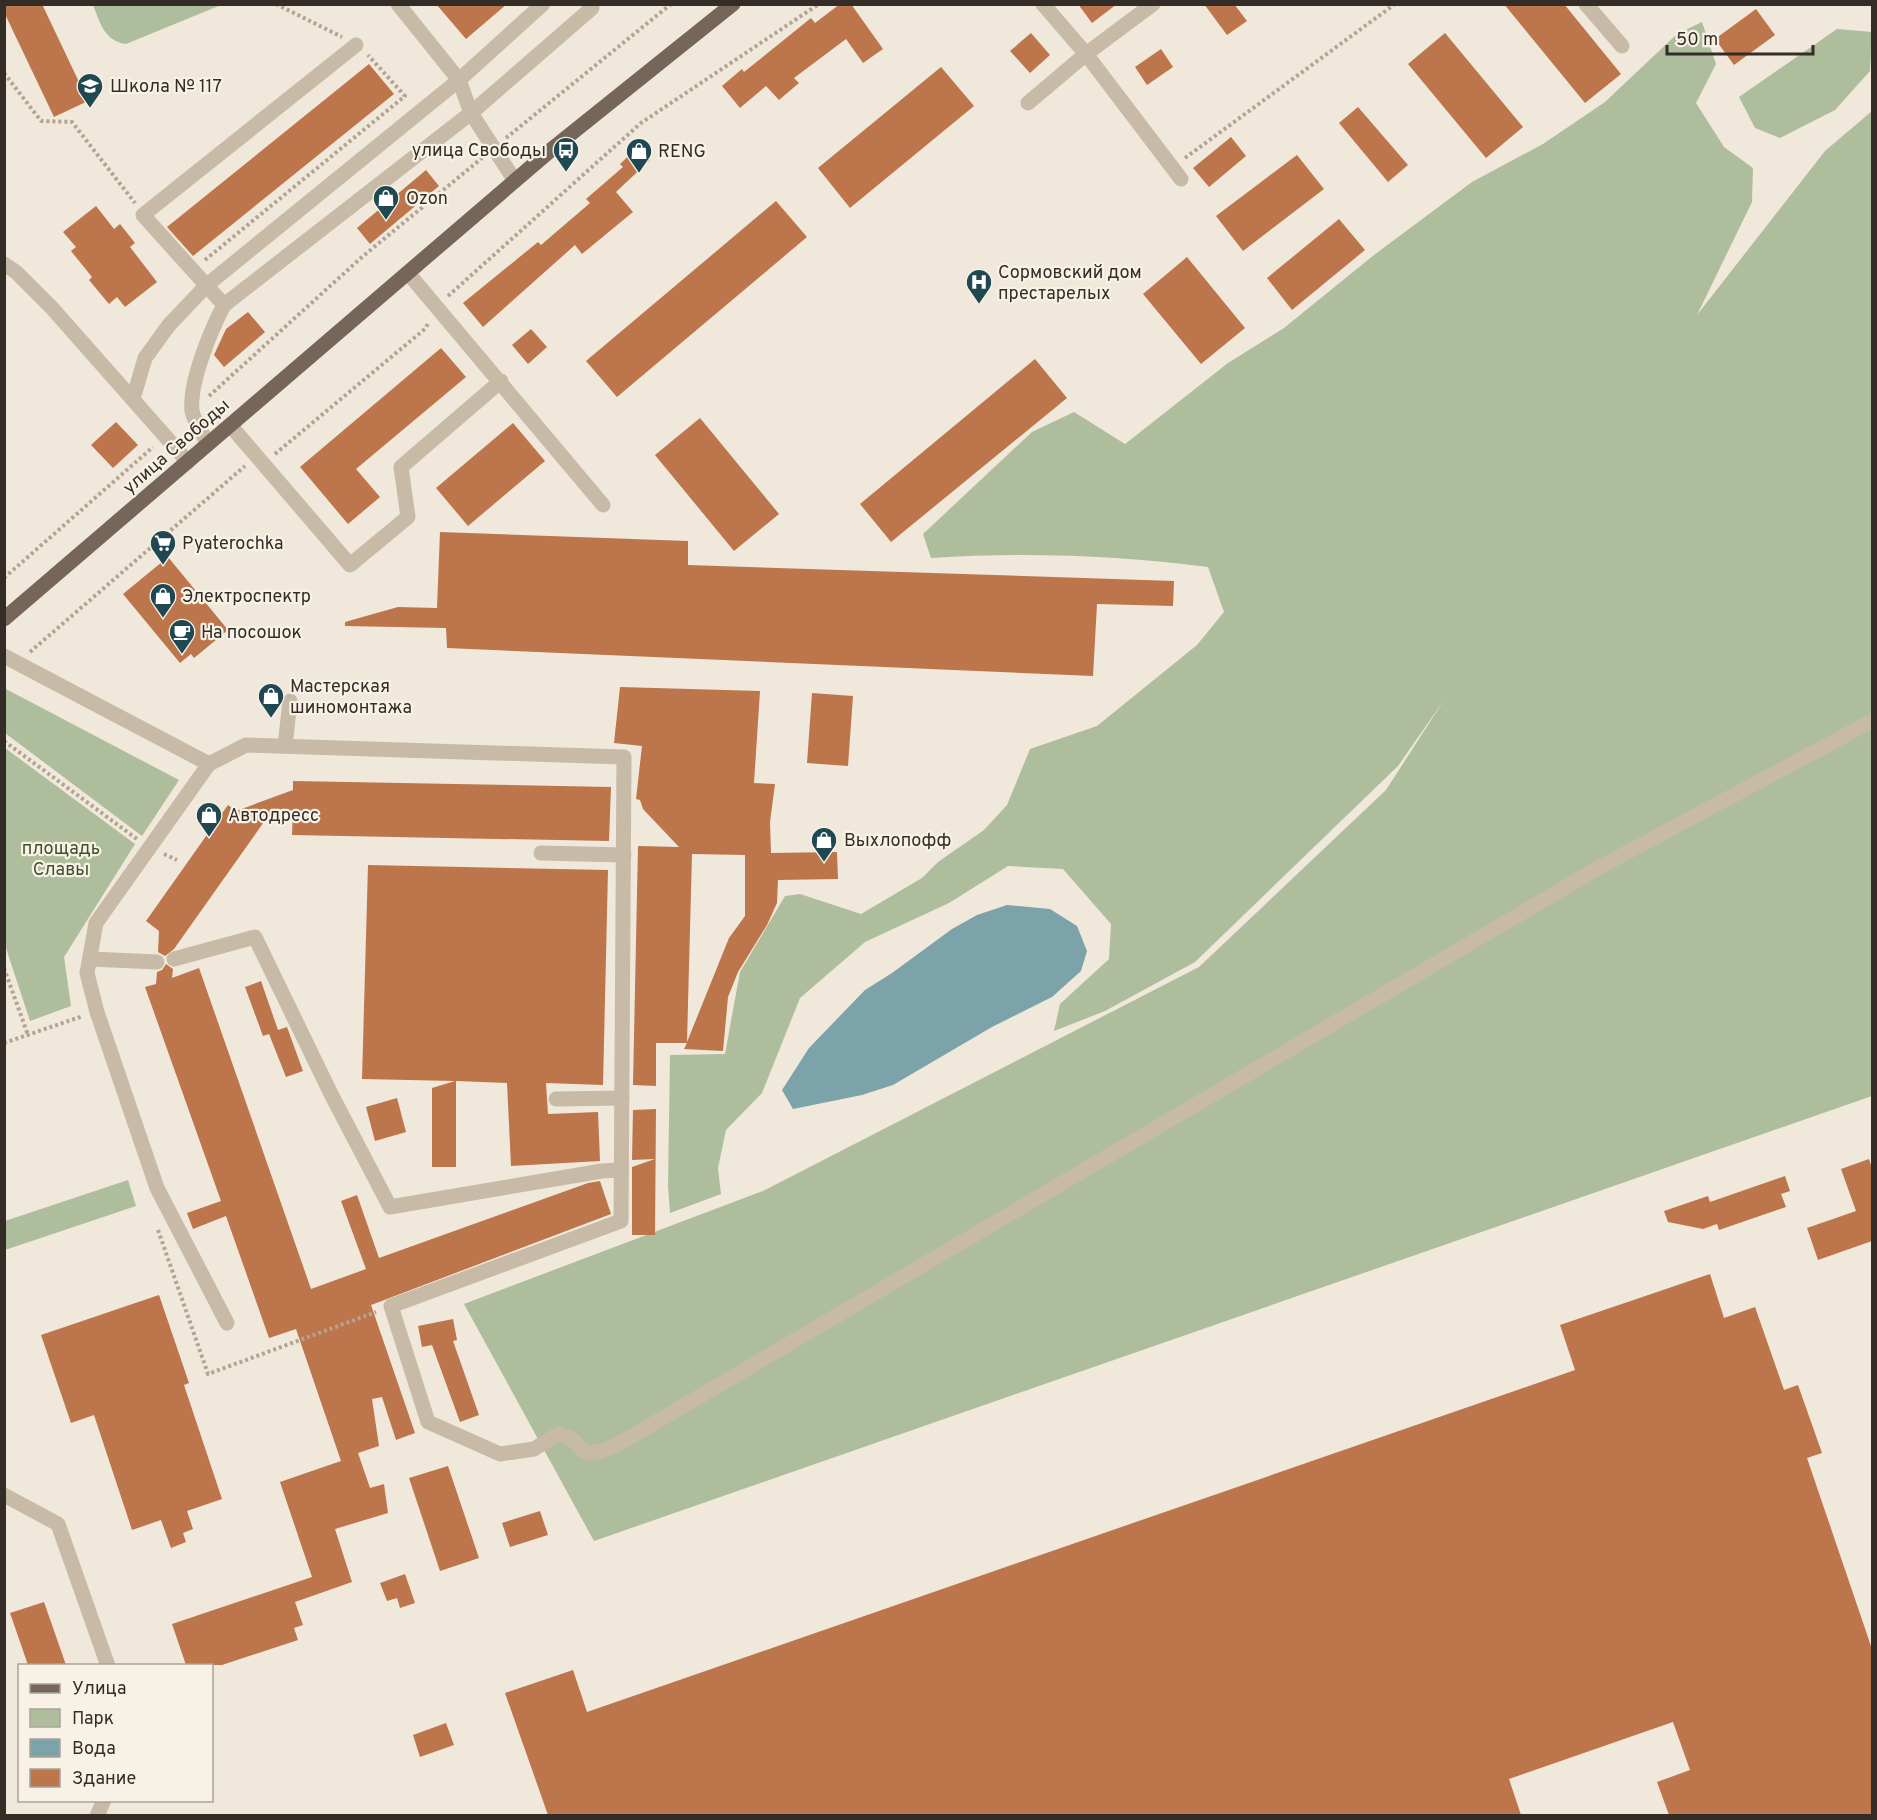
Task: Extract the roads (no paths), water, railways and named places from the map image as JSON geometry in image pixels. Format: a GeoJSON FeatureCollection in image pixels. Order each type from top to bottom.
{"type":"FeatureCollection","features":[{"type":"Feature","properties":{"kind":"main road","name":"улица Свободы"},"geometry":{"type":"LineString","coordinates":[[4,619],[515,181],[733,4]]}},
{"type":"Feature","properties":{"kind":"street"},"geometry":{"type":"LineString","coordinates":[[398,4],[459,80],[471,113],[515,181]]}},
{"type":"Feature","properties":{"kind":"street"},"geometry":{"type":"LineString","coordinates":[[133,399],[146,358],[169,325],[207,285],[459,80],[543,4]]}},
{"type":"Feature","properties":{"kind":"street"},"geometry":{"type":"LineString","coordinates":[[1043,4],[1086,54],[1176,173]]}},
{"type":"Feature","properties":{"kind":"street"},"geometry":{"type":"LineString","coordinates":[[1028,103],[1086,54],[1152,4]]}},
{"type":"Feature","properties":{"kind":"street"},"geometry":{"type":"LineString","coordinates":[[1586,4],[1622,46]]}},
{"type":"Feature","properties":{"kind":"street"},"geometry":{"type":"LineString","coordinates":[[208,444],[192,412],[194,393],[208,338],[224,305],[471,113],[592,8]]}},
{"type":"Feature","properties":{"kind":"street"},"geometry":{"type":"LineString","coordinates":[[224,305],[143,214],[356,45]]}},
{"type":"Feature","properties":{"kind":"street"},"geometry":{"type":"LineString","coordinates":[[4,264],[16,272],[52,308],[188,462]]}},
{"type":"Feature","properties":{"kind":"street"},"geometry":{"type":"LineString","coordinates":[[408,273],[603,505]]}},
{"type":"Feature","properties":{"kind":"street"},"geometry":{"type":"LineString","coordinates":[[230,425],[350,565],[408,517],[401,467],[501,381]]}},
{"type":"Feature","properties":{"kind":"street"},"geometry":{"type":"LineString","coordinates":[[11,660],[209,764]]}},
{"type":"Feature","properties":{"kind":"street"},"geometry":{"type":"LineString","coordinates":[[285,746],[290,701]]}},
{"type":"Feature","properties":{"kind":"street"},"geometry":{"type":"LineString","coordinates":[[227,1323],[157,1188],[97,1012],[87,973],[96,923],[209,764],[246,745],[624,757],[621,1221],[391,1306],[428,1422],[500,1454],[534,1449],[558,1434],[571,1438],[584,1452],[600,1452],[622,1442],[1598,868],[1872,721]]}},
{"type":"Feature","properties":{"kind":"street"},"geometry":{"type":"LineString","coordinates":[[541,853],[624,855]]}},
{"type":"Feature","properties":{"kind":"street"},"geometry":{"type":"LineString","coordinates":[[174,959],[255,937],[331,1094],[390,1207],[602,1171],[621,1170]]}},
{"type":"Feature","properties":{"kind":"street"},"geometry":{"type":"LineString","coordinates":[[90,959],[157,962]]}},
{"type":"Feature","properties":{"kind":"street"},"geometry":{"type":"LineString","coordinates":[[556,1099],[622,1098]]}},
{"type":"Feature","properties":{"kind":"street"},"geometry":{"type":"LineString","coordinates":[[4,1495],[58,1524],[108,1664]]}},
{"type":"Feature","properties":{"kind":"water"},"geometry":{"type":"Polygon","coordinates":[[[1007,905],[1050,909],[1077,926],[1087,951],[1081,971],[1052,997],[992,1027],[893,1085],[862,1095],[793,1109],[782,1090],[809,1048],[865,990],[952,929],[977,915],[1007,905]]]}},
{"type":"Feature","properties":{"kind":"place","name":"Школа № 117"},"geometry":{"type":"Point","coordinates":[90,109]}},
{"type":"Feature","properties":{"kind":"place","name":"улица Свободы"},"geometry":{"type":"Point","coordinates":[566,173]}},
{"type":"Feature","properties":{"kind":"place","name":"RENG"},"geometry":{"type":"Point","coordinates":[639,174]}},
{"type":"Feature","properties":{"kind":"place","name":"Ozon"},"geometry":{"type":"Point","coordinates":[386,221]}},
{"type":"Feature","properties":{"kind":"place","name":"Сормовский дом престарелых"},"geometry":{"type":"Point","coordinates":[979,305]}},
{"type":"Feature","properties":{"kind":"place","name":"Pyaterochka"},"geometry":{"type":"Point","coordinates":[163,566]}},
{"type":"Feature","properties":{"kind":"place","name":"Электроспектр"},"geometry":{"type":"Point","coordinates":[163,619]}},
{"type":"Feature","properties":{"kind":"place","name":"На посошок"},"geometry":{"type":"Point","coordinates":[182,655]}},
{"type":"Feature","properties":{"kind":"place","name":"Мастерская шиномонтажа"},"geometry":{"type":"Point","coordinates":[271,719]}},
{"type":"Feature","properties":{"kind":"place","name":"Автодресс"},"geometry":{"type":"Point","coordinates":[209,838]}},
{"type":"Feature","properties":{"kind":"place","name":"Выхлопофф"},"geometry":{"type":"Point","coordinates":[824,863]}},
{"type":"Feature","properties":{"kind":"park label","name":"площадь Славы"},"geometry":{"type":"Point","coordinates":[61,858]}}]}
